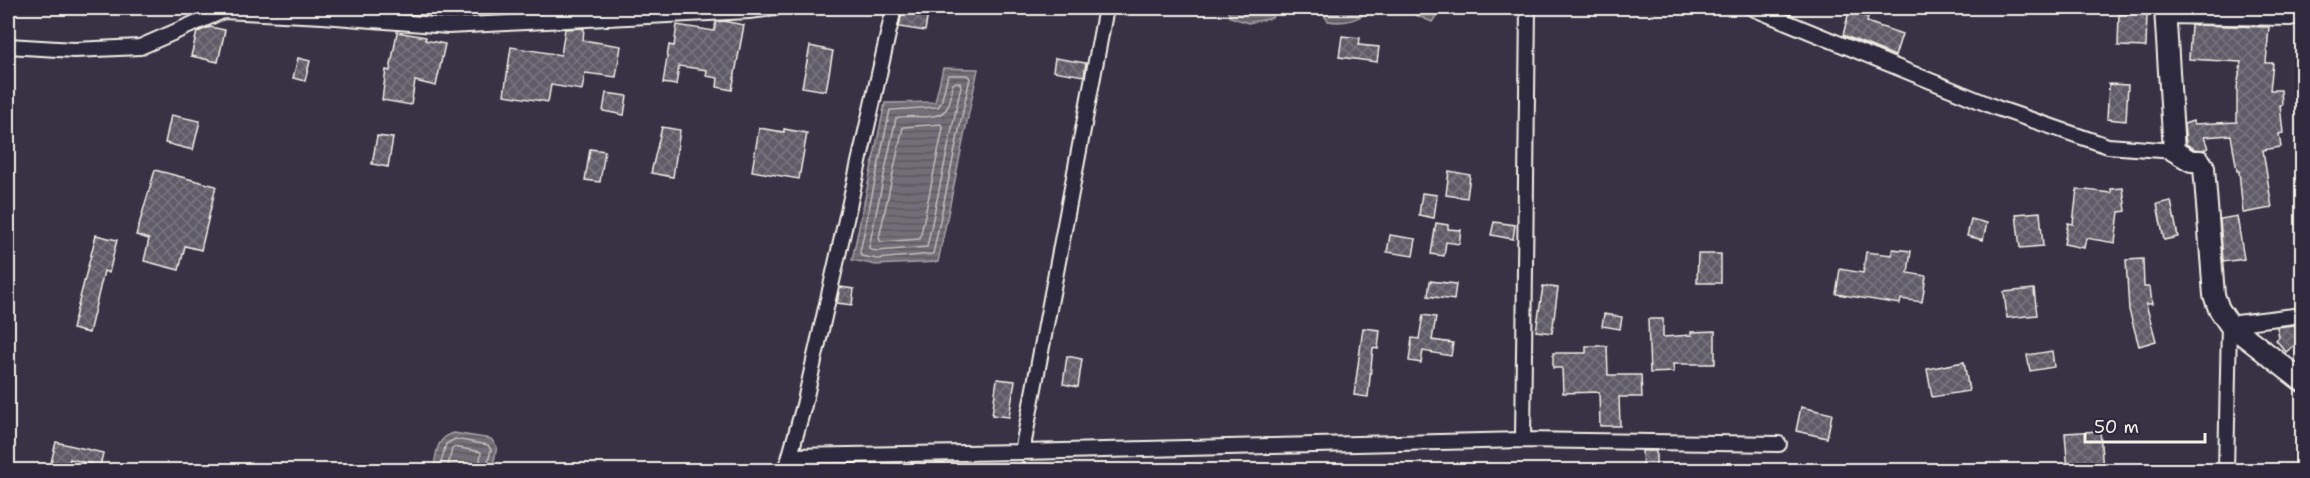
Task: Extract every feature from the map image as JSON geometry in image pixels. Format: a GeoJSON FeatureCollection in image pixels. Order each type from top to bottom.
{"type":"FeatureCollection","features":[{"type":"Feature","properties":{"kind":"main road"},"geometry":{"type":"LineString","coordinates":[[2165,12],[2174,151],[2191,161],[2200,161],[2204,167],[2214,295],[2219,309],[2229,324],[2302,381]]}},
{"type":"Feature","properties":{"kind":"street"},"geometry":{"type":"LineString","coordinates":[[8,46],[74,50],[140,47],[223,11],[448,26],[775,8]]}},
{"type":"Feature","properties":{"kind":"street"},"geometry":{"type":"LineString","coordinates":[[786,471],[809,381],[894,8]]}},
{"type":"Feature","properties":{"kind":"street"},"geometry":{"type":"LineString","coordinates":[[1022,452],[1106,8]]}},
{"type":"Feature","properties":{"kind":"street"},"geometry":{"type":"LineString","coordinates":[[1523,440],[1528,8]]}},
{"type":"Feature","properties":{"kind":"street"},"geometry":{"type":"LineString","coordinates":[[1752,8],[2008,112],[2108,146],[2174,151]]}},
{"type":"Feature","properties":{"kind":"street"},"geometry":{"type":"LineString","coordinates":[[2165,12],[2289,18],[2302,15]]}},
{"type":"Feature","properties":{"kind":"street"},"geometry":{"type":"LineString","coordinates":[[2226,471],[2229,324],[2302,315]]}},
{"type":"Feature","properties":{"kind":"street"},"geometry":{"type":"LineString","coordinates":[[790,456],[1523,440],[1779,444]]}},
{"type":"Feature","properties":{"kind":"water"},"geometry":{"type":"Polygon","coordinates":[[[1227,8],[1276,8],[1272,18],[1248,23],[1230,17],[1227,8]]]}},
{"type":"Feature","properties":{"kind":"water"},"geometry":{"type":"Polygon","coordinates":[[[1319,8],[1370,8],[1371,10],[1351,20],[1334,22],[1328,21],[1319,8]]]}},
{"type":"Feature","properties":{"kind":"water"},"geometry":{"type":"Polygon","coordinates":[[[1405,8],[1440,8],[1440,10],[1432,22],[1405,8]]]}},
{"type":"Feature","properties":{"kind":"water"},"geometry":{"type":"Polygon","coordinates":[[[943,68],[978,69],[938,262],[876,265],[852,260],[885,103],[935,102],[943,68]]]}},
{"type":"Feature","properties":{"kind":"water"},"geometry":{"type":"Polygon","coordinates":[[[454,433],[491,439],[497,447],[492,470],[433,470],[440,443],[448,435],[454,433]]]}},
{"type":"Feature","properties":{"kind":"building"},"geometry":{"type":"Polygon","coordinates":[[[903,8],[929,8],[925,31],[899,27],[903,8]]]}},
{"type":"Feature","properties":{"kind":"building"},"geometry":{"type":"Polygon","coordinates":[[[1849,12],[1868,17],[1867,22],[1902,34],[1895,56],[1843,35],[1849,12]]]}},
{"type":"Feature","properties":{"kind":"building"},"geometry":{"type":"Polygon","coordinates":[[[2119,14],[2147,14],[2146,47],[2118,46],[2119,14]]]}},
{"type":"Feature","properties":{"kind":"building"},"geometry":{"type":"Polygon","coordinates":[[[716,22],[744,25],[732,90],[717,87],[718,78],[706,76],[707,70],[679,66],[676,85],[663,83],[669,45],[674,46],[677,25],[714,31],[716,22]]]}},
{"type":"Feature","properties":{"kind":"building"},"geometry":{"type":"Polygon","coordinates":[[[2191,25],[2269,27],[2266,63],[2273,63],[2270,90],[2281,90],[2283,133],[2279,134],[2281,147],[2263,150],[2272,208],[2243,213],[2239,171],[2237,171],[2231,135],[2204,137],[2208,148],[2203,150],[2194,149],[2186,144],[2184,124],[2193,121],[2194,124],[2237,122],[2237,88],[2241,62],[2189,59],[2191,25]]]}},
{"type":"Feature","properties":{"kind":"building"},"geometry":{"type":"Polygon","coordinates":[[[210,27],[225,30],[218,62],[191,56],[197,32],[210,27]]]}},
{"type":"Feature","properties":{"kind":"building"},"geometry":{"type":"Polygon","coordinates":[[[584,28],[583,40],[621,46],[616,77],[585,73],[582,90],[551,85],[548,102],[504,95],[511,47],[561,55],[565,29],[584,28]]]}},
{"type":"Feature","properties":{"kind":"building"},"geometry":{"type":"Polygon","coordinates":[[[397,32],[426,37],[425,40],[445,44],[436,86],[415,81],[411,105],[382,100],[386,70],[390,71],[397,32]]]}},
{"type":"Feature","properties":{"kind":"building"},"geometry":{"type":"Polygon","coordinates":[[[1342,36],[1360,38],[1359,45],[1379,47],[1377,62],[1339,57],[1342,36]]]}},
{"type":"Feature","properties":{"kind":"building"},"geometry":{"type":"Polygon","coordinates":[[[810,46],[833,51],[826,91],[802,87],[810,46]]]}},
{"type":"Feature","properties":{"kind":"building"},"geometry":{"type":"Polygon","coordinates":[[[298,58],[310,61],[305,81],[293,78],[298,58]]]}},
{"type":"Feature","properties":{"kind":"building"},"geometry":{"type":"Polygon","coordinates":[[[1055,58],[1086,63],[1084,76],[1053,71],[1055,58]]]}},
{"type":"Feature","properties":{"kind":"building"},"geometry":{"type":"Polygon","coordinates":[[[2109,84],[2128,85],[2126,121],[2107,119],[2109,84]]]}},
{"type":"Feature","properties":{"kind":"building"},"geometry":{"type":"Polygon","coordinates":[[[606,93],[627,96],[624,115],[603,111],[606,93]]]}},
{"type":"Feature","properties":{"kind":"building"},"geometry":{"type":"Polygon","coordinates":[[[171,115],[200,121],[193,150],[165,143],[171,115]]]}},
{"type":"Feature","properties":{"kind":"building"},"geometry":{"type":"Polygon","coordinates":[[[662,127],[680,130],[673,177],[651,173],[662,127]]]}},
{"type":"Feature","properties":{"kind":"building"},"geometry":{"type":"Polygon","coordinates":[[[759,128],[807,133],[799,179],[752,171],[759,128]]]}},
{"type":"Feature","properties":{"kind":"building"},"geometry":{"type":"Polygon","coordinates":[[[377,136],[393,138],[388,167],[372,164],[377,136]]]}},
{"type":"Feature","properties":{"kind":"building"},"geometry":{"type":"Polygon","coordinates":[[[590,149],[605,151],[600,182],[585,180],[590,149]]]}},
{"type":"Feature","properties":{"kind":"building"},"geometry":{"type":"Polygon","coordinates":[[[155,170],[216,186],[201,250],[185,246],[179,270],[144,261],[149,239],[136,235],[155,170]]]}},
{"type":"Feature","properties":{"kind":"building"},"geometry":{"type":"Polygon","coordinates":[[[1449,171],[1470,175],[1467,198],[1446,195],[1449,171]]]}},
{"type":"Feature","properties":{"kind":"building"},"geometry":{"type":"Polygon","coordinates":[[[2123,188],[2126,211],[2119,212],[2115,243],[2086,238],[2084,248],[2064,244],[2068,223],[2073,224],[2077,189],[2111,193],[2111,189],[2123,188]]]}},
{"type":"Feature","properties":{"kind":"building"},"geometry":{"type":"Polygon","coordinates":[[[1422,193],[1437,195],[1434,218],[1419,215],[1422,193]]]}},
{"type":"Feature","properties":{"kind":"building"},"geometry":{"type":"Polygon","coordinates":[[[2171,201],[2178,237],[2164,240],[2157,204],[2171,201]]]}},
{"type":"Feature","properties":{"kind":"building"},"geometry":{"type":"Polygon","coordinates":[[[2040,212],[2043,246],[2020,248],[2016,214],[2040,212]]]}},
{"type":"Feature","properties":{"kind":"building"},"geometry":{"type":"Polygon","coordinates":[[[2237,216],[2244,259],[2223,262],[2220,219],[2237,216]]]}},
{"type":"Feature","properties":{"kind":"building"},"geometry":{"type":"Polygon","coordinates":[[[1971,219],[1987,223],[1983,240],[1967,236],[1971,219]]]}},
{"type":"Feature","properties":{"kind":"building"},"geometry":{"type":"Polygon","coordinates":[[[1494,222],[1515,225],[1513,239],[1491,235],[1494,222]]]}},
{"type":"Feature","properties":{"kind":"building"},"geometry":{"type":"Polygon","coordinates":[[[1436,223],[1448,225],[1448,229],[1461,230],[1459,244],[1446,242],[1444,256],[1431,254],[1436,223]]]}},
{"type":"Feature","properties":{"kind":"building"},"geometry":{"type":"Polygon","coordinates":[[[96,235],[117,240],[109,273],[104,271],[89,333],[72,329],[96,235]]]}},
{"type":"Feature","properties":{"kind":"building"},"geometry":{"type":"Polygon","coordinates":[[[1390,235],[1416,239],[1413,256],[1387,252],[1390,235]]]}},
{"type":"Feature","properties":{"kind":"building"},"geometry":{"type":"Polygon","coordinates":[[[1893,249],[1911,251],[1908,273],[1926,276],[1922,302],[1901,299],[1900,304],[1836,294],[1840,269],[1863,273],[1866,252],[1892,255],[1893,249]]]}},
{"type":"Feature","properties":{"kind":"building"},"geometry":{"type":"Polygon","coordinates":[[[1698,254],[1721,254],[1721,283],[1697,283],[1698,254]]]}},
{"type":"Feature","properties":{"kind":"building"},"geometry":{"type":"Polygon","coordinates":[[[2143,259],[2144,287],[2150,287],[2152,304],[2146,304],[2156,341],[2139,346],[2129,310],[2126,260],[2143,259]]]}},
{"type":"Feature","properties":{"kind":"building"},"geometry":{"type":"Polygon","coordinates":[[[1430,281],[1456,284],[1454,300],[1428,296],[1430,281]]]}},
{"type":"Feature","properties":{"kind":"building"},"geometry":{"type":"Polygon","coordinates":[[[1543,286],[1558,288],[1552,333],[1536,331],[1543,286]]]}},
{"type":"Feature","properties":{"kind":"building"},"geometry":{"type":"Polygon","coordinates":[[[840,287],[854,289],[852,305],[837,303],[840,287]]]}},
{"type":"Feature","properties":{"kind":"building"},"geometry":{"type":"Polygon","coordinates":[[[2034,289],[2037,315],[2007,318],[2004,292],[2034,289]]]}},
{"type":"Feature","properties":{"kind":"building"},"geometry":{"type":"Polygon","coordinates":[[[1604,314],[1622,317],[1620,329],[1602,326],[1604,314]]]}},
{"type":"Feature","properties":{"kind":"building"},"geometry":{"type":"Polygon","coordinates":[[[1423,315],[1436,317],[1432,340],[1453,343],[1451,356],[1423,351],[1421,363],[1409,361],[1412,338],[1419,339],[1423,315]]]}},
{"type":"Feature","properties":{"kind":"building"},"geometry":{"type":"Polygon","coordinates":[[[1648,319],[1663,319],[1663,337],[1715,331],[1715,364],[1673,364],[1674,372],[1650,373],[1648,319]]]}},
{"type":"Feature","properties":{"kind":"building"},"geometry":{"type":"Polygon","coordinates":[[[2302,324],[2302,346],[2296,344],[2286,352],[2276,340],[2279,337],[2277,327],[2302,324]]]}},
{"type":"Feature","properties":{"kind":"building"},"geometry":{"type":"Polygon","coordinates":[[[1363,328],[1380,330],[1378,349],[1373,348],[1368,397],[1354,395],[1363,328]]]}},
{"type":"Feature","properties":{"kind":"building"},"geometry":{"type":"Polygon","coordinates":[[[1586,346],[1607,346],[1608,375],[1641,375],[1642,397],[1619,397],[1620,426],[1600,426],[1599,392],[1563,393],[1562,368],[1553,368],[1553,353],[1586,353],[1586,346]]]}},
{"type":"Feature","properties":{"kind":"building"},"geometry":{"type":"Polygon","coordinates":[[[2052,351],[2054,367],[2030,371],[2027,355],[2052,351]]]}},
{"type":"Feature","properties":{"kind":"building"},"geometry":{"type":"Polygon","coordinates":[[[1067,356],[1082,359],[1078,387],[1063,384],[1067,356]]]}},
{"type":"Feature","properties":{"kind":"building"},"geometry":{"type":"Polygon","coordinates":[[[1964,362],[1969,391],[1932,397],[1927,369],[1964,362]]]}},
{"type":"Feature","properties":{"kind":"building"},"geometry":{"type":"Polygon","coordinates":[[[997,379],[1015,381],[1009,417],[992,415],[997,379]]]}},
{"type":"Feature","properties":{"kind":"building"},"geometry":{"type":"Polygon","coordinates":[[[1801,407],[1832,414],[1827,438],[1796,431],[1801,407]]]}},
{"type":"Feature","properties":{"kind":"building"},"geometry":{"type":"Polygon","coordinates":[[[2100,431],[2103,471],[2068,471],[2065,433],[2100,431]]]}},
{"type":"Feature","properties":{"kind":"building"},"geometry":{"type":"Polygon","coordinates":[[[56,442],[103,453],[100,466],[70,459],[68,471],[49,471],[56,442]]]}},
{"type":"Feature","properties":{"kind":"building"},"geometry":{"type":"Polygon","coordinates":[[[1642,451],[1656,451],[1656,471],[1643,471],[1642,451]]]}}]}
